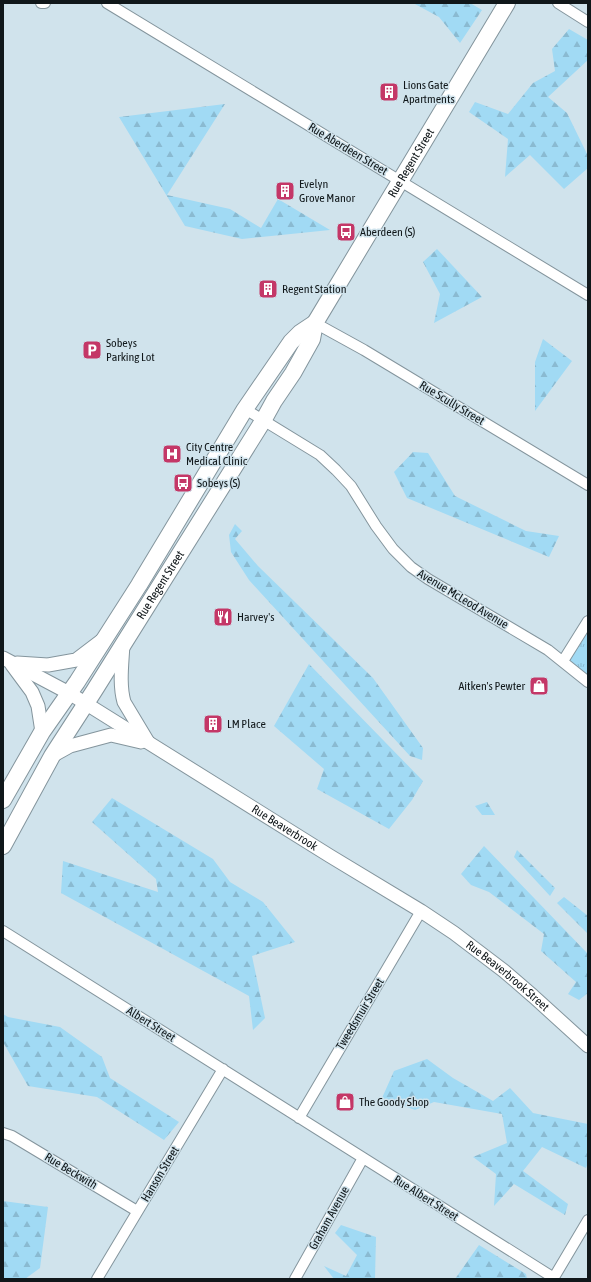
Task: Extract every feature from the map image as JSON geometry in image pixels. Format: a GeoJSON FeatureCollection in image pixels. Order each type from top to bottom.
{"type":"FeatureCollection","features":[{"type":"Feature","properties":{"kind":"main road","name":"Rue Regent Street"},"geometry":{"type":"LineString","coordinates":[[3,846],[52,756],[124,644],[274,401],[293,373],[312,339],[315,323],[507,3]]}},
{"type":"Feature","properties":{"kind":"main road","name":"Rue Regent Street"},"geometry":{"type":"LineString","coordinates":[[3,800],[42,732],[139,585],[245,409],[291,342],[300,333],[315,323]]}},
{"type":"Feature","properties":{"kind":"street","name":"Rue Aberdeen Street"},"geometry":{"type":"LineString","coordinates":[[107,3],[588,295]]}},
{"type":"Feature","properties":{"kind":"street"},"geometry":{"type":"LineString","coordinates":[[558,3],[588,22]]}},
{"type":"Feature","properties":{"kind":"street","name":"Rue Scully Street"},"geometry":{"type":"LineString","coordinates":[[315,323],[371,354],[588,485]]}},
{"type":"Feature","properties":{"kind":"street","name":"Avenue McLeod Avenue"},"geometry":{"type":"LineString","coordinates":[[245,409],[320,455],[336,470],[351,486],[376,526],[393,549],[411,567],[428,579],[548,650],[564,661],[588,682]]}},
{"type":"Feature","properties":{"kind":"street"},"geometry":{"type":"LineString","coordinates":[[564,661],[588,621]]}},
{"type":"Feature","properties":{"kind":"street"},"geometry":{"type":"LineString","coordinates":[[7,661],[48,665],[76,660],[105,638]]}},
{"type":"Feature","properties":{"kind":"street"},"geometry":{"type":"LineString","coordinates":[[124,644],[121,676],[122,695],[124,702],[149,743]]}},
{"type":"Feature","properties":{"kind":"street"},"geometry":{"type":"LineString","coordinates":[[7,661],[32,692],[38,706],[42,732]]}},
{"type":"Feature","properties":{"kind":"street","name":"Rue Beaverbrook"},"geometry":{"type":"LineString","coordinates":[[7,661],[69,693],[330,856],[422,911]]}},
{"type":"Feature","properties":{"kind":"street"},"geometry":{"type":"LineString","coordinates":[[52,756],[70,746],[111,735],[133,741],[149,743]]}},
{"type":"Feature","properties":{"kind":"street","name":"Rue Beaverbrook Street"},"geometry":{"type":"LineString","coordinates":[[422,911],[504,971],[588,1046]]}},
{"type":"Feature","properties":{"kind":"street","name":"Tweedsmuir Street"},"geometry":{"type":"LineString","coordinates":[[299,1118],[422,911]]}},
{"type":"Feature","properties":{"kind":"street","name":"Albert Street"},"geometry":{"type":"LineString","coordinates":[[3,931],[299,1118]]}},
{"type":"Feature","properties":{"kind":"street","name":"Hanson Street"},"geometry":{"type":"LineString","coordinates":[[97,1279],[223,1069]]}},
{"type":"Feature","properties":{"kind":"street","name":"Rue Albert Street"},"geometry":{"type":"LineString","coordinates":[[299,1118],[553,1278]]}},
{"type":"Feature","properties":{"kind":"street","name":"Rue Beckwith"},"geometry":{"type":"LineString","coordinates":[[3,1133],[12,1136],[137,1211]]}},
{"type":"Feature","properties":{"kind":"street","name":"Graham Avenue"},"geometry":{"type":"LineString","coordinates":[[295,1279],[363,1158]]}},
{"type":"Feature","properties":{"kind":"street"},"geometry":{"type":"LineString","coordinates":[[553,1278],[588,1220]]}},
{"type":"Feature","properties":{"kind":"green space"},"geometry":{"type":"Polygon","coordinates":[[[413,3],[470,3],[482,10],[460,43],[439,17],[413,3]]]}},
{"type":"Feature","properties":{"kind":"green space"},"geometry":{"type":"Polygon","coordinates":[[[569,29],[588,40],[588,60],[548,97],[567,113],[588,156],[588,168],[564,189],[530,155],[505,177],[508,139],[469,112],[475,102],[508,114],[533,83],[555,71],[552,49],[569,29]]]}},
{"type":"Feature","properties":{"kind":"green space"},"geometry":{"type":"Polygon","coordinates":[[[225,104],[167,195],[230,209],[261,228],[278,199],[330,230],[242,239],[185,226],[119,117],[225,104]]]}},
{"type":"Feature","properties":{"kind":"green space"},"geometry":{"type":"Polygon","coordinates":[[[437,249],[482,297],[434,323],[440,294],[423,262],[437,249]]]}},
{"type":"Feature","properties":{"kind":"green space"},"geometry":{"type":"Polygon","coordinates":[[[543,339],[572,361],[535,411],[535,362],[543,339]]]}},
{"type":"Feature","properties":{"kind":"green space"},"geometry":{"type":"Polygon","coordinates":[[[413,452],[428,453],[455,496],[526,531],[559,536],[549,557],[407,498],[394,472],[413,452]]]}},
{"type":"Feature","properties":{"kind":"green space"},"geometry":{"type":"Polygon","coordinates":[[[235,524],[242,531],[235,539],[258,566],[373,678],[423,748],[422,760],[410,756],[249,580],[231,552],[229,535],[235,524]]]}},
{"type":"Feature","properties":{"kind":"green space"},"geometry":{"type":"Polygon","coordinates":[[[588,621],[588,682],[563,661],[588,621]]]}},
{"type":"Feature","properties":{"kind":"green space"},"geometry":{"type":"Polygon","coordinates":[[[309,664],[423,781],[412,800],[389,829],[317,789],[324,769],[274,726],[309,664]]]}},
{"type":"Feature","properties":{"kind":"green space"},"geometry":{"type":"Polygon","coordinates":[[[112,798],[213,859],[230,882],[263,902],[295,942],[252,956],[265,1018],[253,1030],[249,996],[61,893],[63,861],[158,892],[156,879],[92,822],[112,798]]]}},
{"type":"Feature","properties":{"kind":"green space"},"geometry":{"type":"Polygon","coordinates":[[[487,802],[495,815],[482,815],[475,806],[487,802]]]}},
{"type":"Feature","properties":{"kind":"green space"},"geometry":{"type":"Polygon","coordinates":[[[484,846],[588,954],[588,993],[579,1000],[568,994],[576,982],[541,951],[544,934],[489,892],[471,885],[461,874],[484,846]]]}},
{"type":"Feature","properties":{"kind":"green space"},"geometry":{"type":"Polygon","coordinates":[[[517,850],[555,888],[550,896],[514,857],[517,850]]]}},
{"type":"Feature","properties":{"kind":"green space"},"geometry":{"type":"Polygon","coordinates":[[[564,897],[588,916],[588,934],[557,903],[564,897]]]}},
{"type":"Feature","properties":{"kind":"green space"},"geometry":{"type":"Polygon","coordinates":[[[3,1014],[8,1017],[60,1027],[102,1057],[110,1078],[179,1122],[164,1140],[97,1097],[28,1086],[3,1042],[3,1014]]]}},
{"type":"Feature","properties":{"kind":"green space"},"geometry":{"type":"Polygon","coordinates":[[[427,1059],[453,1078],[493,1101],[510,1088],[533,1113],[588,1124],[588,1163],[586,1168],[542,1147],[523,1171],[568,1204],[565,1215],[514,1184],[494,1206],[496,1174],[473,1157],[507,1143],[502,1114],[434,1102],[415,1110],[382,1098],[394,1071],[427,1059]]]}},
{"type":"Feature","properties":{"kind":"green space"},"geometry":{"type":"Polygon","coordinates":[[[3,1201],[48,1207],[40,1268],[25,1279],[3,1279],[3,1201]]]}},
{"type":"Feature","properties":{"kind":"green space"},"geometry":{"type":"Polygon","coordinates":[[[341,1225],[376,1237],[375,1279],[334,1279],[324,1266],[346,1276],[357,1255],[335,1233],[341,1225]]]}},
{"type":"Feature","properties":{"kind":"green space"},"geometry":{"type":"Polygon","coordinates":[[[479,1245],[526,1274],[527,1279],[455,1279],[479,1245]]]}},
{"type":"Feature","properties":{"kind":"place","name":"Lions Gate Apartments"},"geometry":{"type":"Point","coordinates":[389,92]}},
{"type":"Feature","properties":{"kind":"place","name":"Evelyn Grove Manor"},"geometry":{"type":"Point","coordinates":[285,191]}},
{"type":"Feature","properties":{"kind":"place","name":"Aberdeen (S)"},"geometry":{"type":"Point","coordinates":[346,232]}},
{"type":"Feature","properties":{"kind":"place","name":"Regent Station"},"geometry":{"type":"Point","coordinates":[268,289]}},
{"type":"Feature","properties":{"kind":"place","name":"Sobeys Parking Lot"},"geometry":{"type":"Point","coordinates":[92,350]}},
{"type":"Feature","properties":{"kind":"place","name":"City Centre Medical Clinic"},"geometry":{"type":"Point","coordinates":[172,454]}},
{"type":"Feature","properties":{"kind":"place","name":"Sobeys (S)"},"geometry":{"type":"Point","coordinates":[183,483]}},
{"type":"Feature","properties":{"kind":"place","name":"Harvey's"},"geometry":{"type":"Point","coordinates":[223,617]}},
{"type":"Feature","properties":{"kind":"place","name":"Aitken's Pewter"},"geometry":{"type":"Point","coordinates":[539,686]}},
{"type":"Feature","properties":{"kind":"place","name":"LM Place"},"geometry":{"type":"Point","coordinates":[213,724]}},
{"type":"Feature","properties":{"kind":"place","name":"The Goody Shop"},"geometry":{"type":"Point","coordinates":[345,1102]}}]}
